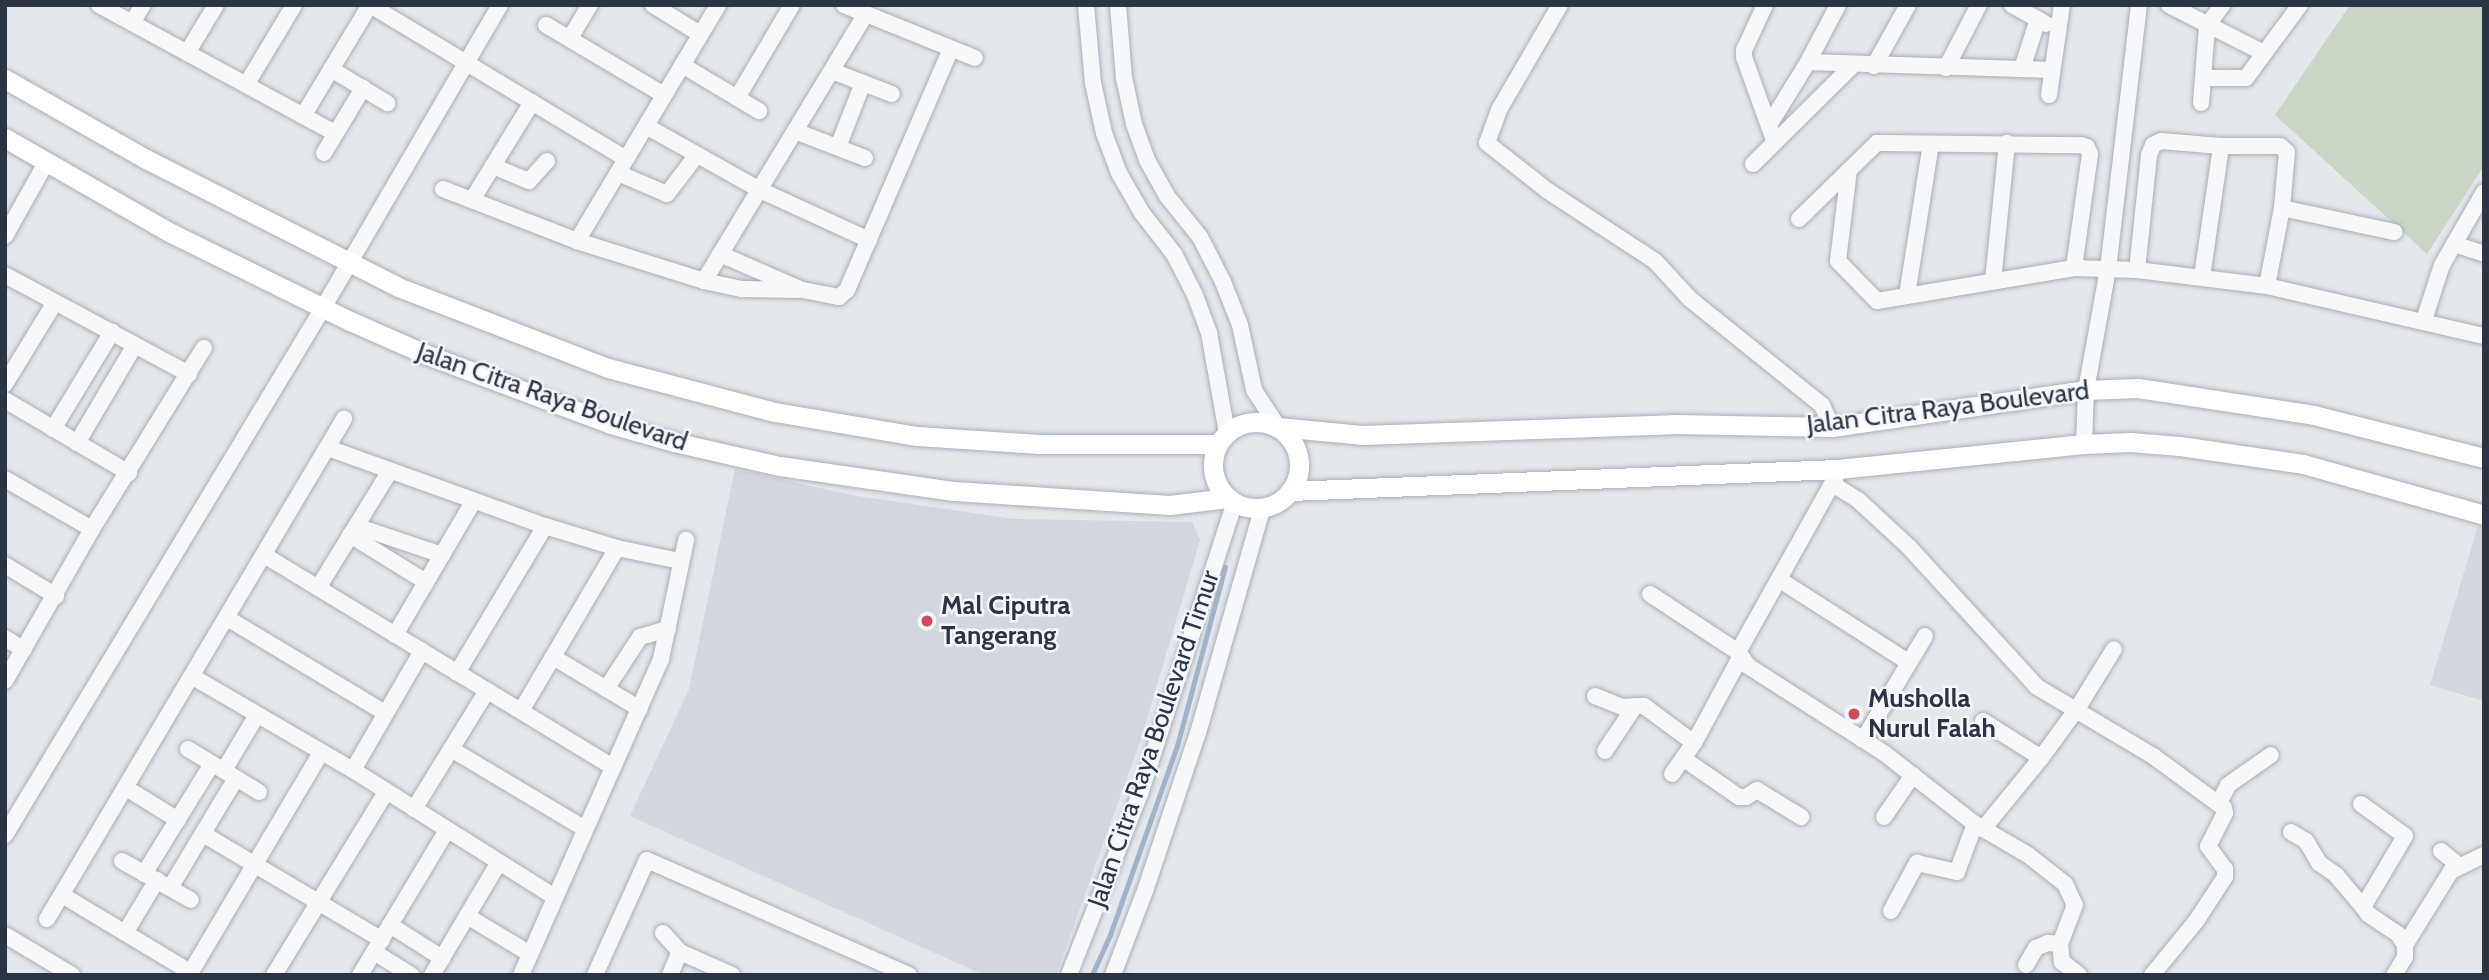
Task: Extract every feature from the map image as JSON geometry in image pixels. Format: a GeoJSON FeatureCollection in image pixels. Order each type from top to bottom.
{"type":"FeatureCollection","features":[{"type":"Feature","properties":{"kind":"main road","name":"Jalan Citra Raya Boulevard"},"geometry":{"type":"LineString","coordinates":[[5,79],[146,159],[398,288],[568,354],[775,412],[917,436],[1039,444],[1223,439]]}},
{"type":"Feature","properties":{"kind":"main road","name":"Jalan Citra Raya Boulevard"},"geometry":{"type":"LineString","coordinates":[[5,138],[171,233],[323,308],[425,354],[566,408],[674,442],[750,460],[963,492],[1170,505],[1232,500]]}},
{"type":"Feature","properties":{"kind":"main road","name":"Jalan Citra Raya Boulevard"},"geometry":{"type":"LineString","coordinates":[[1278,428],[1362,435],[1674,424],[1832,427],[2087,390],[2138,388],[2314,415],[2484,458]]}},
{"type":"Feature","properties":{"kind":"main road"},"geometry":{"type":"LineString","coordinates":[[1252,422],[1278,428],[1289,437],[1298,456],[1297,478],[1290,491],[1273,504],[1263,507],[1232,500],[1215,479],[1214,455],[1223,439],[1252,422]]}},
{"type":"Feature","properties":{"kind":"main road","name":"Jalan Citra Raya Boulevard"},"geometry":{"type":"LineString","coordinates":[[1290,491],[1836,477],[2084,444],[2180,446],[2303,464],[2484,515]]}},
{"type":"Feature","properties":{"kind":"street"},"geometry":{"type":"LineString","coordinates":[[99,5],[335,133]]}},
{"type":"Feature","properties":{"kind":"street"},"geometry":{"type":"LineString","coordinates":[[132,23],[143,5]]}},
{"type":"Feature","properties":{"kind":"street"},"geometry":{"type":"LineString","coordinates":[[187,53],[216,5]]}},
{"type":"Feature","properties":{"kind":"street"},"geometry":{"type":"LineString","coordinates":[[246,85],[294,5]]}},
{"type":"Feature","properties":{"kind":"street"},"geometry":{"type":"LineString","coordinates":[[303,116],[370,5],[532,102],[622,166],[667,194],[696,156]]}},
{"type":"Feature","properties":{"kind":"street"},"geometry":{"type":"LineString","coordinates":[[5,835],[323,308],[500,5]]}},
{"type":"Feature","properties":{"kind":"street"},"geometry":{"type":"LineString","coordinates":[[570,38],[590,5]]}},
{"type":"Feature","properties":{"kind":"street"},"geometry":{"type":"LineString","coordinates":[[653,5],[700,34]]}},
{"type":"Feature","properties":{"kind":"street"},"geometry":{"type":"LineString","coordinates":[[577,241],[718,5]]}},
{"type":"Feature","properties":{"kind":"street"},"geometry":{"type":"LineString","coordinates":[[737,98],[792,5]]}},
{"type":"Feature","properties":{"kind":"street"},"geometry":{"type":"LineString","coordinates":[[844,5],[975,58]]}},
{"type":"Feature","properties":{"kind":"street"},"geometry":{"type":"LineString","coordinates":[[1086,5],[1093,83],[1104,133],[1130,193],[1174,254],[1195,295],[1209,333],[1223,439]]}},
{"type":"Feature","properties":{"kind":"street"},"geometry":{"type":"LineString","coordinates":[[1118,5],[1124,78],[1134,124],[1147,160],[1167,196],[1200,237],[1223,282],[1240,325],[1254,390],[1278,428]]}},
{"type":"Feature","properties":{"kind":"street"},"geometry":{"type":"LineString","coordinates":[[1560,5],[1499,110],[1487,143],[1548,191],[1665,270],[1672,282],[1690,299],[1822,405],[1832,427]]}},
{"type":"Feature","properties":{"kind":"street"},"geometry":{"type":"LineString","coordinates":[[1765,5],[1743,54],[1775,143]]}},
{"type":"Feature","properties":{"kind":"street"},"geometry":{"type":"LineString","coordinates":[[1769,125],[1808,62],[1838,5]]}},
{"type":"Feature","properties":{"kind":"street"},"geometry":{"type":"LineString","coordinates":[[1874,66],[1908,5]]}},
{"type":"Feature","properties":{"kind":"street"},"geometry":{"type":"LineString","coordinates":[[1946,68],[1979,5]]}},
{"type":"Feature","properties":{"kind":"street"},"geometry":{"type":"LineString","coordinates":[[2012,5],[2057,31]]}},
{"type":"Feature","properties":{"kind":"street"},"geometry":{"type":"LineString","coordinates":[[2049,95],[2062,5]]}},
{"type":"Feature","properties":{"kind":"street"},"geometry":{"type":"LineString","coordinates":[[2084,444],[2087,390],[2108,269],[2139,5]]}},
{"type":"Feature","properties":{"kind":"street"},"geometry":{"type":"LineString","coordinates":[[2169,5],[2264,53]]}},
{"type":"Feature","properties":{"kind":"street"},"geometry":{"type":"LineString","coordinates":[[2201,103],[2207,26],[2222,5]]}},
{"type":"Feature","properties":{"kind":"street"},"geometry":{"type":"LineString","coordinates":[[2203,78],[2245,79],[2300,5]]}},
{"type":"Feature","properties":{"kind":"street"},"geometry":{"type":"LineString","coordinates":[[704,281],[866,14]]}},
{"type":"Feature","properties":{"kind":"street"},"geometry":{"type":"LineString","coordinates":[[2022,69],[2038,19]]}},
{"type":"Feature","properties":{"kind":"street"},"geometry":{"type":"LineString","coordinates":[[546,25],[664,95]]}},
{"type":"Feature","properties":{"kind":"street"},"geometry":{"type":"LineString","coordinates":[[443,189],[577,241],[704,281],[743,289],[803,290],[839,297],[844,294],[869,240],[951,49]]}},
{"type":"Feature","properties":{"kind":"street"},"geometry":{"type":"LineString","coordinates":[[1808,62],[2052,70]]}},
{"type":"Feature","properties":{"kind":"street"},"geometry":{"type":"LineString","coordinates":[[682,65],[759,111]]}},
{"type":"Feature","properties":{"kind":"street"},"geometry":{"type":"LineString","coordinates":[[1753,164],[1853,65]]}},
{"type":"Feature","properties":{"kind":"street"},"geometry":{"type":"LineString","coordinates":[[331,69],[387,103]]}},
{"type":"Feature","properties":{"kind":"street"},"geometry":{"type":"LineString","coordinates":[[831,71],[892,94]]}},
{"type":"Feature","properties":{"kind":"street"},"geometry":{"type":"LineString","coordinates":[[838,147],[863,83]]}},
{"type":"Feature","properties":{"kind":"street"},"geometry":{"type":"LineString","coordinates":[[324,153],[363,88]]}},
{"type":"Feature","properties":{"kind":"street"},"geometry":{"type":"LineString","coordinates":[[472,200],[532,102]]}},
{"type":"Feature","properties":{"kind":"street"},"geometry":{"type":"LineString","coordinates":[[646,126],[760,190],[869,240]]}},
{"type":"Feature","properties":{"kind":"street"},"geometry":{"type":"LineString","coordinates":[[795,131],[865,158]]}},
{"type":"Feature","properties":{"kind":"street"},"geometry":{"type":"LineString","coordinates":[[2137,270],[2149,155],[2153,145],[2161,141],[2285,148],[2282,208],[2267,286]]}},
{"type":"Feature","properties":{"kind":"street"},"geometry":{"type":"LineString","coordinates":[[1799,219],[1877,142],[2081,145],[2089,150],[2074,268]]}},
{"type":"Feature","properties":{"kind":"street"},"geometry":{"type":"LineString","coordinates":[[1993,281],[2007,143]]}},
{"type":"Feature","properties":{"kind":"street"},"geometry":{"type":"LineString","coordinates":[[1906,295],[1931,144]]}},
{"type":"Feature","properties":{"kind":"street"},"geometry":{"type":"LineString","coordinates":[[2202,277],[2221,146]]}},
{"type":"Feature","properties":{"kind":"street"},"geometry":{"type":"LineString","coordinates":[[493,166],[529,181],[547,162]]}},
{"type":"Feature","properties":{"kind":"street"},"geometry":{"type":"LineString","coordinates":[[5,236],[47,163]]}},
{"type":"Feature","properties":{"kind":"street"},"geometry":{"type":"LineString","coordinates":[[1849,170],[1838,261],[1877,301],[2074,268],[2137,270],[2267,286],[2424,320],[2484,336]]}},
{"type":"Feature","properties":{"kind":"street"},"geometry":{"type":"LineString","coordinates":[[2424,320],[2436,279],[2484,192]]}},
{"type":"Feature","properties":{"kind":"street"},"geometry":{"type":"LineString","coordinates":[[2282,208],[2394,232]]}},
{"type":"Feature","properties":{"kind":"street"},"geometry":{"type":"LineString","coordinates":[[2454,244],[2484,254]]}},
{"type":"Feature","properties":{"kind":"street"},"geometry":{"type":"LineString","coordinates":[[720,254],[803,290]]}},
{"type":"Feature","properties":{"kind":"street"},"geometry":{"type":"LineString","coordinates":[[5,275],[189,374]]}},
{"type":"Feature","properties":{"kind":"street"},"geometry":{"type":"LineString","coordinates":[[5,384],[55,302]]}},
{"type":"Feature","properties":{"kind":"street"},"geometry":{"type":"LineString","coordinates":[[53,429],[111,332]]}},
{"type":"Feature","properties":{"kind":"street"},"geometry":{"type":"LineString","coordinates":[[76,443],[135,345]]}},
{"type":"Feature","properties":{"kind":"street"},"geometry":{"type":"LineString","coordinates":[[5,681],[92,529],[204,348]]}},
{"type":"Feature","properties":{"kind":"street"},"geometry":{"type":"LineString","coordinates":[[5,400],[129,473]]}},
{"type":"Feature","properties":{"kind":"street"},"geometry":{"type":"LineString","coordinates":[[47,919],[344,419]]}},
{"type":"Feature","properties":{"kind":"street"},"geometry":{"type":"LineString","coordinates":[[328,448],[545,526],[617,548],[680,561]]}},
{"type":"Feature","properties":{"kind":"street"},"geometry":{"type":"LineString","coordinates":[[318,588],[390,471]]}},
{"type":"Feature","properties":{"kind":"street"},"geometry":{"type":"LineString","coordinates":[[1672,774],[1694,743],[1836,477],[1908,546],[2037,687],[2153,756],[2219,803],[2225,813],[2208,846],[2225,869],[2225,877],[2197,920],[2152,975]]}},
{"type":"Feature","properties":{"kind":"street"},"geometry":{"type":"LineString","coordinates":[[5,478],[92,529]]}},
{"type":"Feature","properties":{"kind":"street","name":"Jalan Citra Raya Boulevard Timur"},"geometry":{"type":"LineString","coordinates":[[1069,975],[1140,794],[1232,500]]}},
{"type":"Feature","properties":{"kind":"street"},"geometry":{"type":"LineString","coordinates":[[395,635],[473,502]]}},
{"type":"Feature","properties":{"kind":"street","name":"Jalan Citra Raya Boulevard Timur"},"geometry":{"type":"LineString","coordinates":[[1112,975],[1146,888],[1198,733],[1263,507]]}},
{"type":"Feature","properties":{"kind":"street"},"geometry":{"type":"LineString","coordinates":[[457,673],[545,526]]}},
{"type":"Feature","properties":{"kind":"street"},"geometry":{"type":"LineString","coordinates":[[353,531],[442,555]]}},
{"type":"Feature","properties":{"kind":"street"},"geometry":{"type":"LineString","coordinates":[[353,531],[426,582]]}},
{"type":"Feature","properties":{"kind":"street"},"geometry":{"type":"LineString","coordinates":[[521,975],[611,766],[640,709],[661,659],[686,540]]}},
{"type":"Feature","properties":{"kind":"street"},"geometry":{"type":"LineString","coordinates":[[521,712],[617,548]]}},
{"type":"Feature","properties":{"kind":"street"},"geometry":{"type":"LineString","coordinates":[[264,555],[611,766]]}},
{"type":"Feature","properties":{"kind":"street"},"geometry":{"type":"LineString","coordinates":[[5,565],[56,596]]}},
{"type":"Feature","properties":{"kind":"street"},"geometry":{"type":"LineString","coordinates":[[1780,580],[1908,662]]}},
{"type":"Feature","properties":{"kind":"street"},"geometry":{"type":"LineString","coordinates":[[1650,594],[1913,775],[1979,826],[2028,855],[2065,884],[2073,894],[2076,905],[2060,944],[2064,965],[2079,975]]}},
{"type":"Feature","properties":{"kind":"street"},"geometry":{"type":"LineString","coordinates":[[227,618],[385,713]]}},
{"type":"Feature","properties":{"kind":"street"},"geometry":{"type":"LineString","coordinates":[[606,689],[640,638],[668,629]]}},
{"type":"Feature","properties":{"kind":"street"},"geometry":{"type":"LineString","coordinates":[[1863,740],[1925,636]]}},
{"type":"Feature","properties":{"kind":"street"},"geometry":{"type":"LineString","coordinates":[[5,638],[24,650]]}},
{"type":"Feature","properties":{"kind":"street"},"geometry":{"type":"LineString","coordinates":[[1891,911],[1917,863],[1957,872],[1979,826],[2041,758],[2077,709],[2114,649]]}},
{"type":"Feature","properties":{"kind":"street"},"geometry":{"type":"LineString","coordinates":[[353,770],[422,651]]}},
{"type":"Feature","properties":{"kind":"street"},"geometry":{"type":"LineString","coordinates":[[553,657],[640,709]]}},
{"type":"Feature","properties":{"kind":"street"},"geometry":{"type":"LineString","coordinates":[[192,677],[353,770],[555,897]]}},
{"type":"Feature","properties":{"kind":"street"},"geometry":{"type":"LineString","coordinates":[[414,809],[487,691]]}},
{"type":"Feature","properties":{"kind":"street"},"geometry":{"type":"LineString","coordinates":[[1595,696],[1616,706],[1644,706],[1694,743]]}},
{"type":"Feature","properties":{"kind":"street"},"geometry":{"type":"LineString","coordinates":[[1605,751],[1635,706]]}},
{"type":"Feature","properties":{"kind":"street"},"geometry":{"type":"LineString","coordinates":[[125,933],[157,881],[203,834],[224,771],[257,715]]}},
{"type":"Feature","properties":{"kind":"street"},"geometry":{"type":"LineString","coordinates":[[1983,721],[2041,758]]}},
{"type":"Feature","properties":{"kind":"street"},"geometry":{"type":"LineString","coordinates":[[188,749],[259,792]]}},
{"type":"Feature","properties":{"kind":"street"},"geometry":{"type":"LineString","coordinates":[[451,749],[585,829]]}},
{"type":"Feature","properties":{"kind":"street"},"geometry":{"type":"LineString","coordinates":[[62,895],[190,974],[321,753]]}},
{"type":"Feature","properties":{"kind":"street"},"geometry":{"type":"LineString","coordinates":[[2219,803],[2228,785],[2270,755]]}},
{"type":"Feature","properties":{"kind":"street"},"geometry":{"type":"LineString","coordinates":[[1684,759],[1739,797],[1746,797],[1753,789],[1761,791],[1801,817]]}},
{"type":"Feature","properties":{"kind":"street"},"geometry":{"type":"LineString","coordinates":[[157,881],[177,820],[224,771]]}},
{"type":"Feature","properties":{"kind":"street"},"geometry":{"type":"LineString","coordinates":[[1884,817],[1913,775]]}},
{"type":"Feature","properties":{"kind":"street"},"geometry":{"type":"LineString","coordinates":[[126,788],[177,820]]}},
{"type":"Feature","properties":{"kind":"street"},"geometry":{"type":"LineString","coordinates":[[274,975],[386,792]]}},
{"type":"Feature","properties":{"kind":"street"},"geometry":{"type":"LineString","coordinates":[[2361,804],[2405,836],[2363,906]]}},
{"type":"Feature","properties":{"kind":"street"},"geometry":{"type":"LineString","coordinates":[[360,975],[447,830]]}},
{"type":"Feature","properties":{"kind":"street"},"geometry":{"type":"LineString","coordinates":[[2291,832],[2306,841],[2319,863],[2336,875],[2368,914],[2398,934],[2405,946],[2405,957],[2394,975]]}},
{"type":"Feature","properties":{"kind":"street"},"geometry":{"type":"LineString","coordinates":[[203,834],[437,970],[499,862]]}},
{"type":"Feature","properties":{"kind":"street"},"geometry":{"type":"LineString","coordinates":[[2441,851],[2458,865]]}},
{"type":"Feature","properties":{"kind":"street"},"geometry":{"type":"LineString","coordinates":[[2405,946],[2451,871],[2458,865],[2484,855]]}},
{"type":"Feature","properties":{"kind":"street"},"geometry":{"type":"LineString","coordinates":[[595,975],[647,860],[909,975]]}},
{"type":"Feature","properties":{"kind":"street"},"geometry":{"type":"LineString","coordinates":[[122,861],[191,900]]}},
{"type":"Feature","properties":{"kind":"street"},"geometry":{"type":"LineString","coordinates":[[467,916],[530,954]]}},
{"type":"Feature","properties":{"kind":"street"},"geometry":{"type":"LineString","coordinates":[[663,933],[680,952],[732,975]]}},
{"type":"Feature","properties":{"kind":"street"},"geometry":{"type":"LineString","coordinates":[[5,934],[72,975]]}},
{"type":"Feature","properties":{"kind":"street"},"geometry":{"type":"LineString","coordinates":[[382,939],[411,975]]}},
{"type":"Feature","properties":{"kind":"street"},"geometry":{"type":"LineString","coordinates":[[2026,965],[2036,948],[2048,943],[2060,944]]}},
{"type":"Feature","properties":{"kind":"street"},"geometry":{"type":"LineString","coordinates":[[670,975],[680,952]]}},
{"type":"Feature","properties":{"kind":"shaded area"},"geometry":{"type":"Polygon","coordinates":[[[735,469],[851,495],[1014,519],[1192,522],[1200,540],[1141,739],[1056,975],[984,975],[630,816],[689,689],[735,469]]]}},
{"type":"Feature","properties":{"kind":"shaded area"},"geometry":{"type":"Polygon","coordinates":[[[2478,526],[2484,527],[2484,701],[2430,685],[2478,526]]]}},
{"type":"Feature","properties":{"kind":"green space"},"geometry":{"type":"Polygon","coordinates":[[[2350,5],[2484,5],[2484,166],[2427,254],[2275,115],[2350,5]]]}},
{"type":"Feature","properties":{"kind":"waterway"},"geometry":{"type":"LineString","coordinates":[[1092,975],[1110,935],[1177,746],[1225,567]]}},
{"type":"Feature","properties":{"kind":"place","name":"Mal Ciputra Tangerang"},"geometry":{"type":"Point","coordinates":[927,621]}},
{"type":"Feature","properties":{"kind":"place","name":"Musholla Nurul Falah"},"geometry":{"type":"Point","coordinates":[1854,714]}}]}
